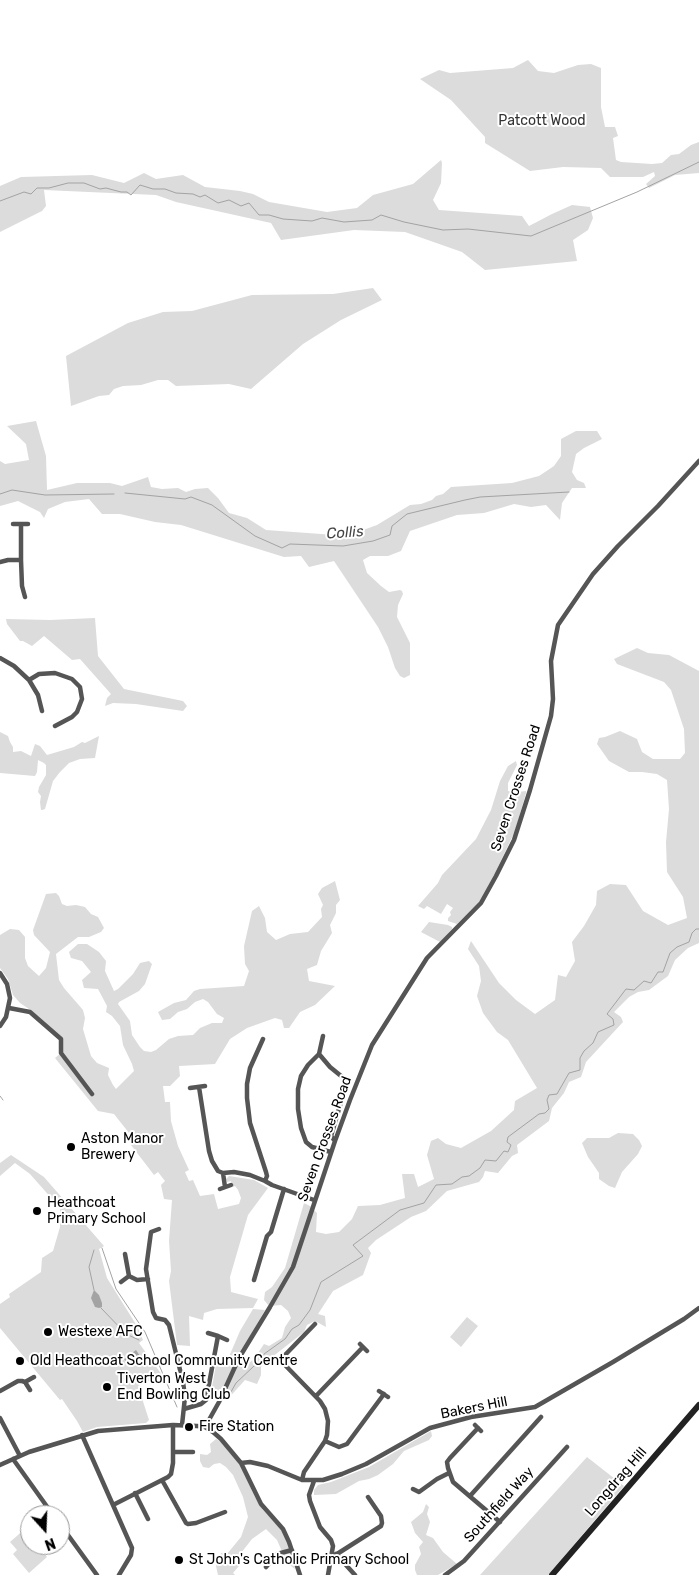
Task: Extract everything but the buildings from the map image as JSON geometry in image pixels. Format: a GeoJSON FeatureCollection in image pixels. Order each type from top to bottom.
{"type":"FeatureCollection","features":[{"type":"Feature","properties":{"kind":"main road","name":"Longdrag Hill"},"geometry":{"type":"LineString","coordinates":[[552,1575],[699,1405]]}},
{"type":"Feature","properties":{"kind":"street","name":"Seven Crosses Road"},"geometry":{"type":"LineString","coordinates":[[205,1427],[219,1402],[239,1358],[292,1267],[335,1140],[372,1045],[427,958],[481,902],[514,840],[551,716],[553,699],[551,661],[558,625],[593,574],[699,461]]}},
{"type":"Feature","properties":{"kind":"street"},"geometry":{"type":"LineString","coordinates":[[13,524],[28,524]]}},
{"type":"Feature","properties":{"kind":"street"},"geometry":{"type":"LineString","coordinates":[[21,524],[22,586],[25,597]]}},
{"type":"Feature","properties":{"kind":"street"},"geometry":{"type":"LineString","coordinates":[[0,562],[21,560]]}},
{"type":"Feature","properties":{"kind":"street"},"geometry":{"type":"LineString","coordinates":[[0,658],[14,666],[29,680],[38,695],[42,711]]}},
{"type":"Feature","properties":{"kind":"street"},"geometry":{"type":"LineString","coordinates":[[29,680],[39,674],[55,673],[72,679],[80,687],[82,699],[76,712],[72,717],[54,726]]}},
{"type":"Feature","properties":{"kind":"street"},"geometry":{"type":"LineString","coordinates":[[0,973],[7,984],[9,992],[9,1008],[0,1026]]}},
{"type":"Feature","properties":{"kind":"street"},"geometry":{"type":"LineString","coordinates":[[9,1008],[30,1012],[61,1039],[61,1054],[92,1094]]}},
{"type":"Feature","properties":{"kind":"street"},"geometry":{"type":"LineString","coordinates":[[323,1036],[319,1054],[308,1065],[301,1076],[297,1102],[303,1136],[308,1145],[331,1152]]}},
{"type":"Feature","properties":{"kind":"street"},"geometry":{"type":"LineString","coordinates":[[263,1043],[250,1068],[247,1098],[250,1122],[267,1176],[264,1181]]}},
{"type":"Feature","properties":{"kind":"street"},"geometry":{"type":"LineString","coordinates":[[319,1054],[330,1067],[346,1080]]}},
{"type":"Feature","properties":{"kind":"street"},"geometry":{"type":"LineString","coordinates":[[190,1088],[205,1086]]}},
{"type":"Feature","properties":{"kind":"street"},"geometry":{"type":"LineString","coordinates":[[199,1087],[209,1151],[220,1173],[234,1172],[250,1175],[314,1200]]}},
{"type":"Feature","properties":{"kind":"street"},"geometry":{"type":"LineString","coordinates":[[335,1140],[332,1136],[341,1102]]}},
{"type":"Feature","properties":{"kind":"street"},"geometry":{"type":"LineString","coordinates":[[223,1173],[222,1188],[231,1185]]}},
{"type":"Feature","properties":{"kind":"street"},"geometry":{"type":"LineString","coordinates":[[254,1280],[284,1189]]}},
{"type":"Feature","properties":{"kind":"street"},"geometry":{"type":"LineString","coordinates":[[146,1227],[151,1232]]}},
{"type":"Feature","properties":{"kind":"street"},"geometry":{"type":"LineString","coordinates":[[151,1232],[159,1229]]}},
{"type":"Feature","properties":{"kind":"street"},"geometry":{"type":"LineString","coordinates":[[151,1232],[146,1264],[148,1279],[154,1315],[156,1318],[165,1320],[169,1325],[185,1389],[182,1425]]}},
{"type":"Feature","properties":{"kind":"street"},"geometry":{"type":"LineString","coordinates":[[124,1254],[129,1276]]}},
{"type":"Feature","properties":{"kind":"street"},"geometry":{"type":"LineString","coordinates":[[129,1276],[137,1280],[148,1279]]}},
{"type":"Feature","properties":{"kind":"street"},"geometry":{"type":"LineString","coordinates":[[121,1282],[129,1276]]}},
{"type":"Feature","properties":{"kind":"street","name":"Bakers Hill"},"geometry":{"type":"LineString","coordinates":[[241,1463],[250,1462],[268,1466],[302,1480],[314,1481],[332,1478],[366,1464],[430,1428],[471,1417],[535,1407],[605,1367],[699,1308]]}},
{"type":"Feature","properties":{"kind":"street"},"geometry":{"type":"LineString","coordinates":[[302,1480],[304,1472],[325,1441],[328,1428],[327,1415],[316,1396],[283,1361],[285,1355],[316,1324]]}},
{"type":"Feature","properties":{"kind":"street"},"geometry":{"type":"LineString","coordinates":[[208,1333],[227,1340]]}},
{"type":"Feature","properties":{"kind":"street"},"geometry":{"type":"LineString","coordinates":[[184,1409],[201,1404],[206,1400],[218,1336]]}},
{"type":"Feature","properties":{"kind":"street"},"geometry":{"type":"LineString","coordinates":[[316,1396],[364,1348]]}},
{"type":"Feature","properties":{"kind":"street"},"geometry":{"type":"LineString","coordinates":[[0,1391],[18,1381],[26,1382],[34,1377]]}},
{"type":"Feature","properties":{"kind":"street"},"geometry":{"type":"LineString","coordinates":[[26,1382],[30,1390]]}},
{"type":"Feature","properties":{"kind":"street"},"geometry":{"type":"LineString","coordinates":[[325,1441],[339,1447],[347,1444],[384,1394]]}},
{"type":"Feature","properties":{"kind":"street"},"geometry":{"type":"LineString","coordinates":[[470,1496],[535,1420],[541,1417]]}},
{"type":"Feature","properties":{"kind":"street"},"geometry":{"type":"LineString","coordinates":[[0,1418],[20,1456]]}},
{"type":"Feature","properties":{"kind":"street"},"geometry":{"type":"LineString","coordinates":[[113,1505],[168,1477],[172,1471],[173,1425]]}},
{"type":"Feature","properties":{"kind":"street"},"geometry":{"type":"LineString","coordinates":[[0,1465],[20,1456],[82,1435],[115,1429],[173,1425],[205,1427],[221,1438],[241,1463],[260,1504],[283,1529],[300,1575]]}},
{"type":"Feature","properties":{"kind":"street"},"geometry":{"type":"LineString","coordinates":[[478,1428],[448,1460],[447,1465],[453,1482],[500,1522]]}},
{"type":"Feature","properties":{"kind":"street"},"geometry":{"type":"LineString","coordinates":[[82,1435],[132,1548],[131,1555],[119,1575]]}},
{"type":"Feature","properties":{"kind":"street","name":"Southfield Way"},"geometry":{"type":"LineString","coordinates":[[445,1575],[464,1561],[567,1447]]}},
{"type":"Feature","properties":{"kind":"street"},"geometry":{"type":"LineString","coordinates":[[173,1452],[193,1452]]}},
{"type":"Feature","properties":{"kind":"street"},"geometry":{"type":"LineString","coordinates":[[13,1459],[46,1505]]}},
{"type":"Feature","properties":{"kind":"street"},"geometry":{"type":"LineString","coordinates":[[413,1489],[419,1492],[449,1473]]}},
{"type":"Feature","properties":{"kind":"street"},"geometry":{"type":"LineString","coordinates":[[162,1480],[186,1523],[196,1523],[225,1512]]}},
{"type":"Feature","properties":{"kind":"street"},"geometry":{"type":"LineString","coordinates":[[314,1481],[309,1496],[320,1528],[333,1544],[335,1553],[355,1575]]}},
{"type":"Feature","properties":{"kind":"street"},"geometry":{"type":"LineString","coordinates":[[136,1493],[148,1519]]}},
{"type":"Feature","properties":{"kind":"street"},"geometry":{"type":"LineString","coordinates":[[328,1575],[335,1553],[374,1532],[381,1526],[381,1516],[368,1497]]}},
{"type":"Feature","properties":{"kind":"street"},"geometry":{"type":"LineString","coordinates":[[372,1502],[377,1498]]}},
{"type":"Feature","properties":{"kind":"street"},"geometry":{"type":"LineString","coordinates":[[70,1538],[97,1575]]}},
{"type":"Feature","properties":{"kind":"street"},"geometry":{"type":"LineString","coordinates":[[266,1567],[277,1554],[292,1550]]}},
{"type":"Feature","properties":{"kind":"street"},"geometry":{"type":"LineString","coordinates":[[270,1562],[275,1566]]}},
{"type":"Feature","properties":{"kind":"green space","name":"Patcott Wood"},"geometry":{"type":"Polygon","coordinates":[[[528,60],[538,71],[554,73],[578,65],[591,64],[601,68],[601,107],[605,127],[615,127],[618,136],[613,138],[616,160],[621,162],[662,163],[671,155],[679,154],[691,145],[699,142],[699,173],[675,175],[649,188],[646,184],[655,176],[654,172],[643,177],[610,177],[601,168],[563,167],[530,171],[485,143],[485,137],[451,100],[420,79],[439,70],[450,73],[513,68],[528,60]]]}},
{"type":"Feature","properties":{"kind":"green space"},"geometry":{"type":"Polygon","coordinates":[[[441,160],[441,183],[433,200],[439,210],[522,216],[529,226],[572,205],[590,207],[593,218],[588,230],[573,240],[577,261],[485,270],[462,252],[405,232],[354,230],[281,240],[271,223],[176,202],[156,195],[44,190],[46,206],[42,211],[0,232],[0,186],[21,177],[92,175],[124,183],[144,173],[156,179],[183,175],[205,187],[240,191],[253,194],[269,202],[327,212],[357,208],[373,195],[413,184],[441,160]]]}},
{"type":"Feature","properties":{"kind":"green space"},"geometry":{"type":"Polygon","coordinates":[[[373,288],[382,300],[341,320],[303,344],[251,389],[229,384],[176,386],[168,380],[158,380],[141,385],[123,386],[114,389],[109,395],[99,396],[71,406],[66,356],[128,323],[163,312],[192,311],[252,295],[333,294],[373,288]]]}},
{"type":"Feature","properties":{"kind":"green space"},"geometry":{"type":"Polygon","coordinates":[[[36,421],[46,456],[47,490],[77,483],[110,483],[122,486],[148,477],[151,487],[162,489],[178,488],[186,492],[208,488],[229,513],[247,518],[266,530],[335,535],[343,534],[354,527],[366,529],[377,525],[410,505],[432,500],[451,487],[512,483],[539,476],[554,466],[561,456],[561,439],[576,431],[597,431],[602,439],[576,454],[572,472],[577,480],[584,483],[586,488],[572,488],[562,503],[560,520],[546,505],[531,507],[514,504],[484,513],[457,515],[410,531],[401,551],[388,556],[370,556],[363,560],[367,573],[381,586],[389,592],[402,591],[403,594],[398,605],[397,617],[410,643],[410,675],[404,678],[400,676],[395,668],[388,647],[378,627],[334,561],[309,567],[301,556],[284,557],[181,525],[155,522],[120,514],[102,514],[89,499],[65,502],[48,509],[44,518],[40,512],[18,501],[0,506],[0,461],[5,464],[29,460],[26,444],[7,426],[36,421]]]}},
{"type":"Feature","properties":{"kind":"green space"},"geometry":{"type":"Polygon","coordinates":[[[95,618],[98,656],[124,689],[183,701],[187,706],[183,711],[136,704],[113,703],[105,706],[107,698],[111,694],[80,659],[72,660],[44,636],[32,646],[20,641],[7,624],[6,619],[95,618]]]}},
{"type":"Feature","properties":{"kind":"green space"},"geometry":{"type":"Polygon","coordinates":[[[637,648],[648,653],[669,655],[699,671],[699,943],[688,948],[675,960],[668,976],[649,990],[638,992],[629,997],[614,1012],[621,1017],[623,1022],[586,1062],[581,1077],[569,1082],[564,1093],[552,1108],[549,1121],[517,1145],[518,1153],[512,1156],[498,1173],[485,1171],[479,1182],[447,1191],[426,1211],[411,1217],[376,1240],[368,1248],[371,1253],[363,1275],[333,1291],[318,1314],[325,1316],[326,1327],[315,1321],[307,1325],[304,1332],[266,1360],[261,1367],[261,1375],[257,1384],[245,1380],[226,1401],[210,1398],[217,1359],[228,1359],[240,1331],[253,1309],[265,1310],[240,1354],[250,1362],[264,1344],[269,1346],[282,1338],[285,1327],[291,1318],[288,1311],[281,1305],[269,1306],[264,1300],[265,1292],[272,1287],[285,1268],[304,1203],[317,1213],[316,1232],[326,1234],[339,1232],[352,1219],[358,1206],[380,1205],[405,1198],[402,1174],[414,1174],[418,1187],[434,1179],[427,1155],[431,1141],[438,1138],[446,1144],[461,1148],[491,1131],[514,1110],[515,1101],[537,1088],[508,1040],[497,1032],[483,1013],[477,996],[481,981],[479,966],[468,949],[471,941],[499,983],[516,1000],[535,1014],[555,1000],[558,975],[566,977],[575,961],[572,942],[596,905],[597,891],[610,884],[626,885],[643,911],[668,925],[687,918],[683,897],[667,872],[666,842],[669,809],[667,780],[657,774],[629,772],[609,761],[597,744],[599,738],[620,731],[637,739],[642,752],[653,759],[680,759],[685,753],[684,729],[671,690],[664,682],[617,664],[614,659],[637,648]]]}},
{"type":"Feature","properties":{"kind":"green space"},"geometry":{"type":"Polygon","coordinates":[[[0,732],[8,736],[13,752],[21,751],[31,756],[35,744],[40,746],[47,755],[74,747],[82,742],[85,743],[99,736],[95,758],[80,759],[69,763],[53,781],[45,809],[41,810],[41,796],[38,792],[46,775],[46,765],[38,760],[35,776],[0,773],[0,732]]]}},
{"type":"Feature","properties":{"kind":"green space"},"geometry":{"type":"Polygon","coordinates":[[[516,761],[517,765],[508,783],[508,791],[526,791],[526,793],[515,831],[481,900],[457,924],[448,921],[453,908],[447,904],[441,914],[427,906],[424,909],[418,906],[438,883],[442,875],[476,839],[491,810],[500,781],[508,766],[516,761]]]}},
{"type":"Feature","properties":{"kind":"green space"},"geometry":{"type":"Polygon","coordinates":[[[335,881],[340,900],[336,905],[336,913],[330,925],[332,933],[321,951],[317,965],[307,969],[309,981],[335,986],[315,1005],[300,1012],[289,1028],[284,1028],[282,1020],[275,1018],[247,1028],[230,1039],[215,1064],[179,1066],[180,1076],[170,1086],[163,1086],[165,1102],[170,1102],[171,1121],[178,1146],[189,1170],[185,1172],[189,1181],[193,1180],[200,1196],[214,1194],[218,1209],[239,1204],[241,1198],[238,1190],[235,1186],[233,1187],[231,1181],[227,1182],[226,1179],[229,1176],[254,1180],[268,1188],[248,1215],[230,1277],[231,1292],[258,1299],[253,1308],[217,1309],[204,1313],[203,1320],[189,1316],[190,1346],[177,1345],[169,1281],[171,1271],[169,1241],[172,1200],[164,1199],[161,1185],[165,1181],[158,1172],[154,1175],[131,1145],[133,1138],[114,1114],[98,1111],[55,1058],[61,1053],[61,1039],[13,995],[8,979],[0,968],[0,935],[10,929],[19,930],[25,937],[25,958],[28,966],[39,976],[46,968],[50,952],[34,935],[33,930],[46,894],[56,893],[62,904],[85,907],[91,914],[98,917],[104,928],[101,932],[89,937],[78,937],[56,954],[59,980],[83,1010],[85,1018],[83,1029],[91,1056],[97,1063],[109,1068],[108,1075],[116,1089],[134,1071],[123,1045],[120,1026],[106,1012],[107,1006],[98,989],[84,988],[82,980],[91,972],[82,961],[71,958],[69,952],[78,944],[87,944],[99,952],[106,961],[105,971],[114,991],[133,974],[140,963],[149,961],[152,964],[145,984],[139,991],[118,1004],[130,1021],[132,1035],[140,1047],[144,1051],[151,1052],[169,1039],[193,1035],[200,1028],[212,1023],[222,1023],[224,1018],[217,1014],[208,1002],[203,999],[178,1012],[170,1019],[162,1020],[158,1012],[174,1003],[186,1000],[194,991],[200,989],[244,986],[249,971],[245,964],[244,946],[252,911],[259,906],[265,918],[267,932],[276,940],[290,934],[308,932],[322,917],[321,909],[323,905],[318,894],[322,888],[335,881]]]}},
{"type":"Feature","properties":{"kind":"green space"},"geometry":{"type":"Polygon","coordinates":[[[429,922],[448,925],[452,929],[440,942],[421,932],[429,922]]]}},
{"type":"Feature","properties":{"kind":"green space"},"geometry":{"type":"Polygon","coordinates":[[[618,1133],[633,1134],[642,1146],[638,1154],[622,1172],[615,1188],[599,1179],[599,1173],[588,1157],[582,1143],[587,1138],[609,1138],[618,1133]]]}},
{"type":"Feature","properties":{"kind":"green space"},"geometry":{"type":"Polygon","coordinates":[[[11,1155],[44,1177],[104,1246],[99,1249],[107,1278],[137,1326],[143,1340],[139,1343],[162,1375],[138,1386],[149,1420],[146,1423],[97,1427],[83,1432],[62,1399],[60,1400],[0,1328],[0,1304],[10,1297],[9,1294],[41,1272],[42,1258],[53,1251],[60,1227],[60,1208],[30,1174],[15,1163],[0,1176],[0,1163],[11,1155]]]}},
{"type":"Feature","properties":{"kind":"green space"},"geometry":{"type":"Polygon","coordinates":[[[467,1317],[478,1326],[461,1347],[450,1337],[467,1317]]]}},
{"type":"Feature","properties":{"kind":"green space"},"geometry":{"type":"Polygon","coordinates":[[[431,1431],[432,1436],[429,1440],[404,1451],[393,1464],[378,1475],[359,1481],[336,1494],[314,1495],[314,1490],[318,1485],[369,1467],[431,1431]]]}},
{"type":"Feature","properties":{"kind":"green space"},"geometry":{"type":"Polygon","coordinates":[[[216,1439],[225,1444],[239,1463],[263,1510],[280,1528],[288,1542],[295,1569],[287,1563],[277,1540],[266,1529],[252,1539],[241,1553],[239,1566],[233,1573],[235,1575],[218,1575],[216,1566],[221,1553],[227,1554],[241,1537],[248,1517],[243,1497],[233,1475],[220,1463],[214,1464],[209,1468],[203,1467],[200,1461],[200,1454],[207,1455],[211,1452],[210,1444],[216,1439]]]}},
{"type":"Feature","properties":{"kind":"green space"},"geometry":{"type":"Polygon","coordinates":[[[587,1457],[624,1486],[548,1575],[480,1575],[587,1457]]]}},
{"type":"Feature","properties":{"kind":"green space"},"geometry":{"type":"Polygon","coordinates":[[[426,1504],[429,1507],[427,1514],[430,1522],[426,1535],[433,1538],[443,1552],[457,1564],[438,1575],[417,1575],[415,1570],[415,1565],[421,1554],[419,1547],[423,1542],[415,1533],[411,1522],[423,1512],[426,1504]]]}},
{"type":"Feature","properties":{"kind":"green space"},"geometry":{"type":"Polygon","coordinates":[[[20,1533],[20,1555],[46,1555],[47,1557],[29,1573],[13,1554],[17,1550],[10,1542],[20,1533]]]}},
{"type":"Feature","properties":{"kind":"shaded area"},"geometry":{"type":"Polygon","coordinates":[[[94,1290],[99,1295],[102,1307],[95,1307],[91,1298],[94,1290]]]}},
{"type":"Feature","properties":{"kind":"shaded area"},"geometry":{"type":"Polygon","coordinates":[[[136,1350],[140,1356],[129,1365],[124,1359],[136,1350]]]}},
{"type":"Feature","properties":{"kind":"waterway"},"geometry":{"type":"LineString","coordinates":[[0,201],[24,192],[31,194],[37,188],[49,188],[68,183],[84,183],[100,189],[106,188],[127,192],[131,195],[140,185],[153,189],[165,189],[176,193],[193,194],[200,197],[205,195],[218,203],[229,200],[241,206],[249,203],[259,215],[269,215],[283,219],[312,221],[322,218],[344,222],[372,220],[381,215],[443,230],[468,229],[531,236],[637,192],[699,162]]}},
{"type":"Feature","properties":{"kind":"waterway","name":"Collis"},"geometry":{"type":"LineString","coordinates":[[0,494],[12,490],[45,495],[114,494]]}},
{"type":"Feature","properties":{"kind":"waterway","name":"Collis"},"geometry":{"type":"LineString","coordinates":[[125,493],[185,499],[191,497],[212,505],[255,536],[282,548],[290,544],[343,546],[373,541],[390,535],[392,526],[407,514],[480,497],[569,492]]}},
{"type":"Feature","properties":{"kind":"waterway"},"geometry":{"type":"LineString","coordinates":[[227,1399],[236,1383],[261,1362],[264,1354],[285,1339],[292,1329],[299,1325],[310,1310],[321,1282],[363,1256],[353,1245],[400,1210],[424,1203],[436,1185],[452,1184],[462,1177],[469,1176],[480,1168],[485,1160],[496,1161],[504,1151],[508,1152],[511,1145],[507,1142],[508,1137],[539,1114],[545,1113],[549,1109],[547,1100],[549,1095],[557,1094],[569,1073],[580,1070],[580,1058],[584,1051],[593,1043],[598,1032],[614,1025],[613,1019],[607,1014],[626,989],[634,990],[644,981],[651,983],[658,972],[663,972],[670,953],[677,947],[689,942],[692,933],[699,929]]}},
{"type":"Feature","properties":{"kind":"waterway"},"geometry":{"type":"LineString","coordinates":[[0,1096],[3,1100]]}},
{"type":"Feature","properties":{"kind":"waterway"},"geometry":{"type":"LineString","coordinates":[[102,1248],[116,1289],[145,1332],[177,1407]]}},
{"type":"Feature","properties":{"kind":"waterway"},"geometry":{"type":"LineString","coordinates":[[94,1250],[89,1267],[94,1290]]}},
{"type":"Feature","properties":{"kind":"waterway"},"geometry":{"type":"LineString","coordinates":[[101,1308],[126,1334],[139,1340]]}},
{"type":"Feature","properties":{"kind":"place","name":"Aston Manor Brewery"},"geometry":{"type":"Point","coordinates":[71,1147]}},
{"type":"Feature","properties":{"kind":"place","name":"Heathcoat Primary School"},"geometry":{"type":"Point","coordinates":[37,1211]}},
{"type":"Feature","properties":{"kind":"place","name":"Westexe AFC"},"geometry":{"type":"Point","coordinates":[48,1332]}},
{"type":"Feature","properties":{"kind":"place","name":"Old Heathcoat School Community Centre"},"geometry":{"type":"Point","coordinates":[20,1361]}},
{"type":"Feature","properties":{"kind":"place","name":"Tiverton West End Bowling Club"},"geometry":{"type":"Point","coordinates":[107,1387]}},
{"type":"Feature","properties":{"kind":"place","name":"Fire Station"},"geometry":{"type":"Point","coordinates":[189,1427]}},
{"type":"Feature","properties":{"kind":"place","name":"St John's Catholic Primary School"},"geometry":{"type":"Point","coordinates":[179,1560]}}]}
